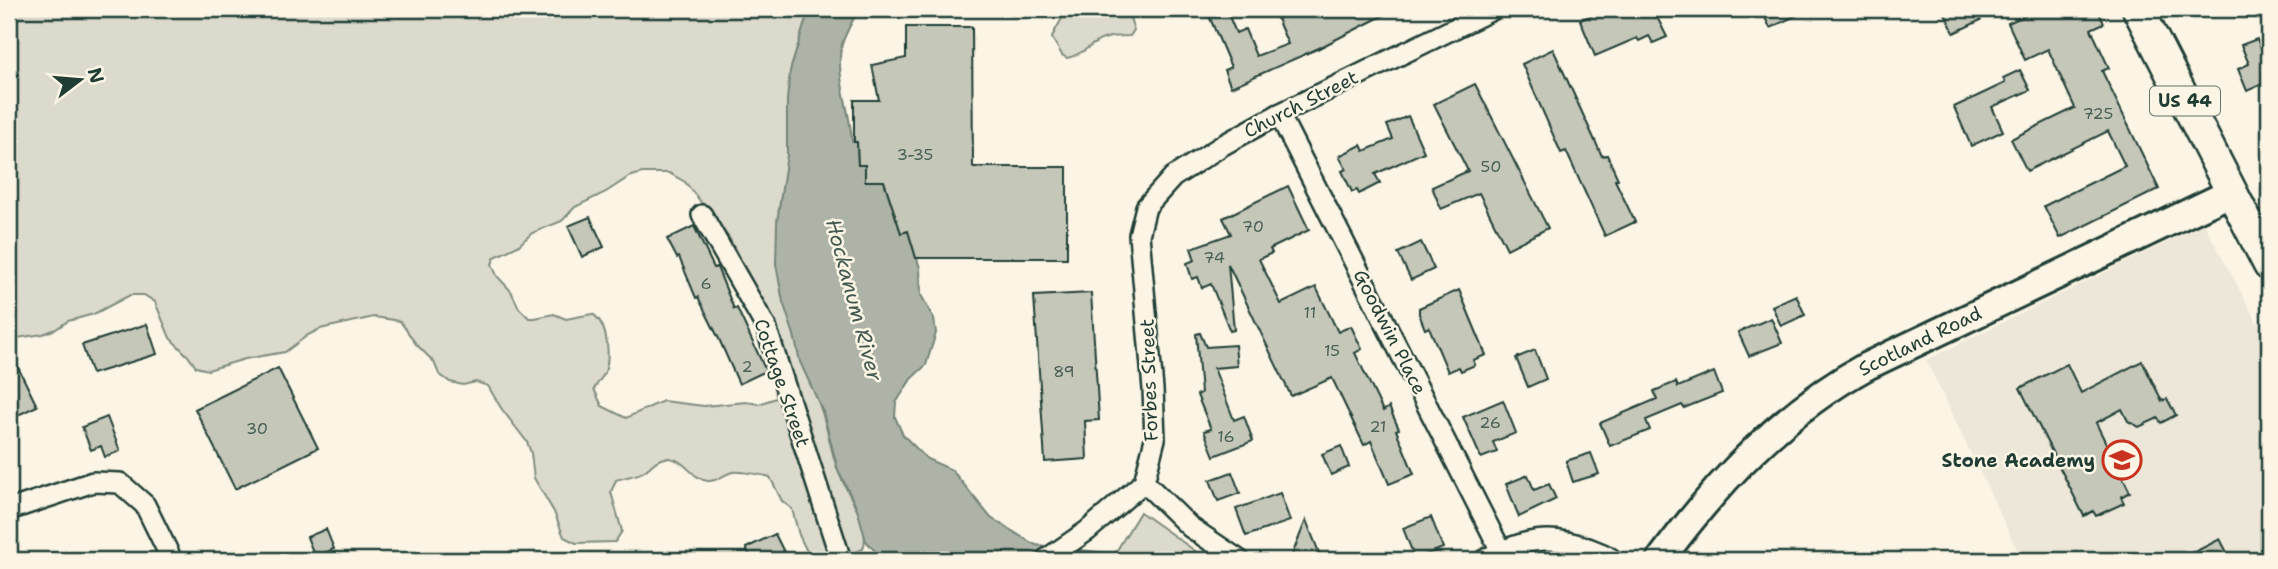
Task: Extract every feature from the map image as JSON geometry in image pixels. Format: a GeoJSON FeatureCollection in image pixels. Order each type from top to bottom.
{"type":"FeatureCollection","features":[{"type":"Feature","properties":{"kind":"main road","name":"US 44"},"geometry":{"type":"LineString","coordinates":[[2138,9],[2267,254]]}},
{"type":"Feature","properties":{"kind":"main road","name":"Scotland Road"},"geometry":{"type":"LineString","coordinates":[[1660,560],[1701,506],[1762,442],[1829,387],[1867,366],[2232,192]]}},
{"type":"Feature","properties":{"kind":"street","name":"Church Street"},"geometry":{"type":"LineString","coordinates":[[1139,235],[1146,207],[1173,177],[1223,145],[1279,114],[1494,9]]}},
{"type":"Feature","properties":{"kind":"street","name":"Goodwin Place"},"geometry":{"type":"LineString","coordinates":[[1279,114],[1492,556]]}},
{"type":"Feature","properties":{"kind":"street","name":"Cottage Street"},"geometry":{"type":"LineString","coordinates":[[702,215],[766,327],[841,560]]}},
{"type":"Feature","properties":{"kind":"street","name":"Forbes Street"},"geometry":{"type":"LineString","coordinates":[[1139,235],[1153,389],[1154,439],[1144,482]]}},
{"type":"Feature","properties":{"kind":"street"},"geometry":{"type":"LineString","coordinates":[[9,510],[93,482],[120,483],[145,505],[172,560]]}},
{"type":"Feature","properties":{"kind":"street"},"geometry":{"type":"LineString","coordinates":[[1045,560],[1074,540],[1144,482],[1190,527],[1239,560]]}},
{"type":"Feature","properties":{"kind":"street"},"geometry":{"type":"LineString","coordinates":[[1492,556],[1539,539],[1567,540],[1607,555],[1613,560]]}},
{"type":"Feature","properties":{"kind":"shaded area"},"geometry":{"type":"Polygon","coordinates":[[[9,9],[826,9],[816,396],[838,471],[861,520],[865,540],[863,549],[838,558],[811,560],[799,535],[792,509],[782,501],[770,477],[733,472],[708,481],[678,461],[666,458],[640,473],[616,480],[611,492],[622,531],[615,542],[576,543],[564,537],[554,512],[534,478],[527,442],[488,386],[476,382],[463,385],[450,382],[439,374],[434,362],[416,344],[400,321],[374,317],[320,329],[285,352],[245,359],[208,370],[196,367],[170,338],[155,302],[144,295],[130,295],[94,314],[68,321],[43,334],[17,338],[9,335],[9,9]],[[642,173],[629,177],[575,207],[562,221],[532,233],[518,246],[495,257],[492,264],[497,276],[529,318],[554,314],[566,319],[592,314],[597,318],[607,341],[607,359],[604,374],[594,389],[602,406],[626,418],[663,401],[704,406],[746,402],[759,404],[784,395],[765,314],[730,239],[685,182],[669,173],[642,173]]]}},
{"type":"Feature","properties":{"kind":"shaded area"},"geometry":{"type":"Polygon","coordinates":[[[1065,9],[1127,9],[1134,30],[1130,36],[1105,39],[1067,58],[1062,55],[1052,38],[1065,9]]]}},
{"type":"Feature","properties":{"kind":"shaded area","name":"Stone Academy"},"geometry":{"type":"Polygon","coordinates":[[[2204,224],[2269,344],[2269,560],[2022,560],[1926,360],[2204,224]]]}},
{"type":"Feature","properties":{"kind":"shaded area"},"geometry":{"type":"Polygon","coordinates":[[[1140,512],[1208,560],[1111,560],[1140,512]]]}},
{"type":"Feature","properties":{"kind":"water","name":"Hockanum River"},"geometry":{"type":"Polygon","coordinates":[[[809,9],[859,9],[842,44],[840,55],[841,80],[852,142],[857,142],[858,165],[865,165],[866,181],[884,181],[901,233],[908,231],[920,268],[921,295],[934,319],[936,333],[926,365],[911,379],[896,403],[895,417],[903,435],[927,459],[952,470],[991,518],[1036,545],[1168,560],[890,560],[866,541],[857,508],[838,470],[823,412],[800,362],[783,302],[776,264],[777,222],[787,155],[790,71],[809,9]]]}},
{"type":"Feature","properties":{"kind":"building"},"geometry":{"type":"Polygon","coordinates":[[[1226,9],[1236,33],[1245,29],[1256,56],[1288,44],[1277,19],[1300,9],[1396,9],[1319,48],[1231,87],[1224,70],[1231,67],[1209,16],[1226,9]]]}},
{"type":"Feature","properties":{"kind":"building"},"geometry":{"type":"Polygon","coordinates":[[[1606,9],[1653,9],[1667,37],[1653,43],[1649,36],[1639,41],[1637,38],[1595,56],[1580,20],[1606,9]]]}},
{"type":"Feature","properties":{"kind":"building"},"geometry":{"type":"Polygon","coordinates":[[[1761,9],[1810,9],[1770,28],[1761,9]]]}},
{"type":"Feature","properties":{"kind":"building"},"geometry":{"type":"Polygon","coordinates":[[[1943,9],[1976,9],[1981,20],[1954,33],[1943,9]]]}},
{"type":"Feature","properties":{"kind":"building"},"geometry":{"type":"Polygon","coordinates":[[[2040,9],[2097,9],[2104,23],[2091,29],[2109,68],[2102,71],[2159,189],[2060,238],[2044,206],[2125,166],[2108,131],[2027,171],[2011,139],[2075,108],[2048,49],[2025,60],[2008,23],[2040,9]]]}},
{"type":"Feature","properties":{"kind":"building"},"geometry":{"type":"Polygon","coordinates":[[[906,27],[972,27],[973,167],[1067,167],[1067,258],[916,258],[908,231],[901,233],[884,181],[865,181],[865,165],[858,165],[857,142],[854,142],[854,100],[879,100],[872,65],[906,58],[906,27]]]}},
{"type":"Feature","properties":{"kind":"building"},"geometry":{"type":"Polygon","coordinates":[[[2257,39],[2269,69],[2269,81],[2247,91],[2238,69],[2249,64],[2241,45],[2257,39]]]}},
{"type":"Feature","properties":{"kind":"building"},"geometry":{"type":"Polygon","coordinates":[[[1553,49],[1602,156],[1607,155],[1618,179],[1615,180],[1635,222],[1605,236],[1566,151],[1561,153],[1522,64],[1553,49]]]}},
{"type":"Feature","properties":{"kind":"building"},"geometry":{"type":"Polygon","coordinates":[[[2020,70],[2030,90],[1992,107],[2003,131],[1971,146],[1954,107],[2005,83],[2003,78],[2020,70]]]}},
{"type":"Feature","properties":{"kind":"building"},"geometry":{"type":"Polygon","coordinates":[[[1475,84],[1548,228],[1507,249],[1479,193],[1441,209],[1432,187],[1468,171],[1434,104],[1475,84]]]}},
{"type":"Feature","properties":{"kind":"building"},"geometry":{"type":"Polygon","coordinates":[[[1408,116],[1424,152],[1375,174],[1380,183],[1359,194],[1357,190],[1352,192],[1342,171],[1346,169],[1339,156],[1361,145],[1364,151],[1393,139],[1387,125],[1408,116]]]}},
{"type":"Feature","properties":{"kind":"building"},"geometry":{"type":"Polygon","coordinates":[[[1288,186],[1309,230],[1270,249],[1272,253],[1259,259],[1281,304],[1316,287],[1338,332],[1351,326],[1362,349],[1355,353],[1383,411],[1389,407],[1414,474],[1389,484],[1371,441],[1364,445],[1332,378],[1291,396],[1228,264],[1234,330],[1230,331],[1211,284],[1202,288],[1198,277],[1192,279],[1187,263],[1195,260],[1191,248],[1231,234],[1223,218],[1288,186]]]}},
{"type":"Feature","properties":{"kind":"building"},"geometry":{"type":"Polygon","coordinates":[[[590,217],[604,247],[582,257],[568,226],[590,217]]]}},
{"type":"Feature","properties":{"kind":"building"},"geometry":{"type":"Polygon","coordinates":[[[694,226],[714,268],[717,267],[734,309],[737,308],[766,371],[739,384],[698,297],[696,298],[679,257],[677,258],[667,239],[694,226]]]}},
{"type":"Feature","properties":{"kind":"building"},"geometry":{"type":"Polygon","coordinates":[[[1421,242],[1434,269],[1411,280],[1398,253],[1421,242]]]}},
{"type":"Feature","properties":{"kind":"building"},"geometry":{"type":"Polygon","coordinates":[[[1459,290],[1486,355],[1473,360],[1475,365],[1461,371],[1459,367],[1448,372],[1429,327],[1425,329],[1419,308],[1459,290]]]}},
{"type":"Feature","properties":{"kind":"building"},"geometry":{"type":"Polygon","coordinates":[[[1091,293],[1099,420],[1085,421],[1087,459],[1045,462],[1034,296],[1091,293]]]}},
{"type":"Feature","properties":{"kind":"building"},"geometry":{"type":"Polygon","coordinates":[[[1796,295],[1805,315],[1781,326],[1772,306],[1796,295]]]}},
{"type":"Feature","properties":{"kind":"building"},"geometry":{"type":"Polygon","coordinates":[[[1771,318],[1782,343],[1749,356],[1738,332],[1771,318]]]}},
{"type":"Feature","properties":{"kind":"building"},"geometry":{"type":"Polygon","coordinates":[[[147,324],[157,354],[92,374],[82,345],[147,324]]]}},
{"type":"Feature","properties":{"kind":"building"},"geometry":{"type":"Polygon","coordinates":[[[1200,333],[1206,347],[1235,345],[1237,366],[1214,368],[1234,420],[1244,416],[1253,441],[1214,456],[1204,431],[1211,429],[1197,395],[1201,393],[1196,334],[1200,333]]]}},
{"type":"Feature","properties":{"kind":"building"},"geometry":{"type":"Polygon","coordinates":[[[9,349],[37,406],[14,417],[9,406],[9,349]]]}},
{"type":"Feature","properties":{"kind":"building"},"geometry":{"type":"Polygon","coordinates":[[[1535,350],[1546,379],[1528,387],[1516,358],[1535,350]]]}},
{"type":"Feature","properties":{"kind":"building"},"geometry":{"type":"Polygon","coordinates":[[[2142,361],[2162,401],[2167,399],[2176,415],[2161,423],[2158,418],[2139,427],[2128,421],[2122,409],[2096,423],[2130,492],[2121,497],[2124,503],[2096,516],[2093,511],[2084,516],[2020,388],[2067,364],[2081,393],[2142,361]]]}},
{"type":"Feature","properties":{"kind":"building"},"geometry":{"type":"Polygon","coordinates":[[[278,368],[318,448],[235,489],[195,409],[278,368]]]}},
{"type":"Feature","properties":{"kind":"building"},"geometry":{"type":"Polygon","coordinates":[[[1714,372],[1722,393],[1646,420],[1650,430],[1610,446],[1600,423],[1657,399],[1654,391],[1676,382],[1678,387],[1714,372]]]}},
{"type":"Feature","properties":{"kind":"building"},"geometry":{"type":"Polygon","coordinates":[[[1503,400],[1516,433],[1493,442],[1497,452],[1481,458],[1463,417],[1503,400]]]}},
{"type":"Feature","properties":{"kind":"building"},"geometry":{"type":"Polygon","coordinates":[[[107,417],[120,451],[105,457],[101,446],[91,450],[82,427],[107,417]]]}},
{"type":"Feature","properties":{"kind":"building"},"geometry":{"type":"Polygon","coordinates":[[[1341,446],[1349,467],[1331,475],[1322,454],[1341,446]]]}},
{"type":"Feature","properties":{"kind":"building"},"geometry":{"type":"Polygon","coordinates":[[[1591,453],[1599,474],[1573,482],[1566,461],[1591,453]]]}},
{"type":"Feature","properties":{"kind":"building"},"geometry":{"type":"Polygon","coordinates":[[[1232,472],[1240,493],[1218,501],[1210,480],[1232,472]]]}},
{"type":"Feature","properties":{"kind":"building"},"geometry":{"type":"Polygon","coordinates":[[[1528,475],[1534,490],[1549,484],[1556,499],[1519,517],[1506,484],[1528,475]]]}},
{"type":"Feature","properties":{"kind":"building"},"geometry":{"type":"Polygon","coordinates":[[[1280,493],[1290,521],[1246,536],[1236,509],[1280,493]]]}},
{"type":"Feature","properties":{"kind":"building"},"geometry":{"type":"Polygon","coordinates":[[[1431,517],[1443,548],[1415,559],[1403,528],[1431,517]]]}},
{"type":"Feature","properties":{"kind":"building"},"geometry":{"type":"Polygon","coordinates":[[[1306,520],[1322,560],[1290,560],[1306,520]]]}},
{"type":"Feature","properties":{"kind":"building"},"geometry":{"type":"Polygon","coordinates":[[[326,529],[334,549],[315,557],[307,537],[326,529]]]}},
{"type":"Feature","properties":{"kind":"building"},"geometry":{"type":"Polygon","coordinates":[[[775,534],[788,560],[752,560],[746,548],[775,534]]]}},
{"type":"Feature","properties":{"kind":"building"},"geometry":{"type":"Polygon","coordinates":[[[2220,539],[2231,560],[2179,560],[2220,539]]]}},
{"type":"Feature","properties":{"kind":"place","name":"Stone Academy"},"geometry":{"type":"Point","coordinates":[2122,460]}}]}
